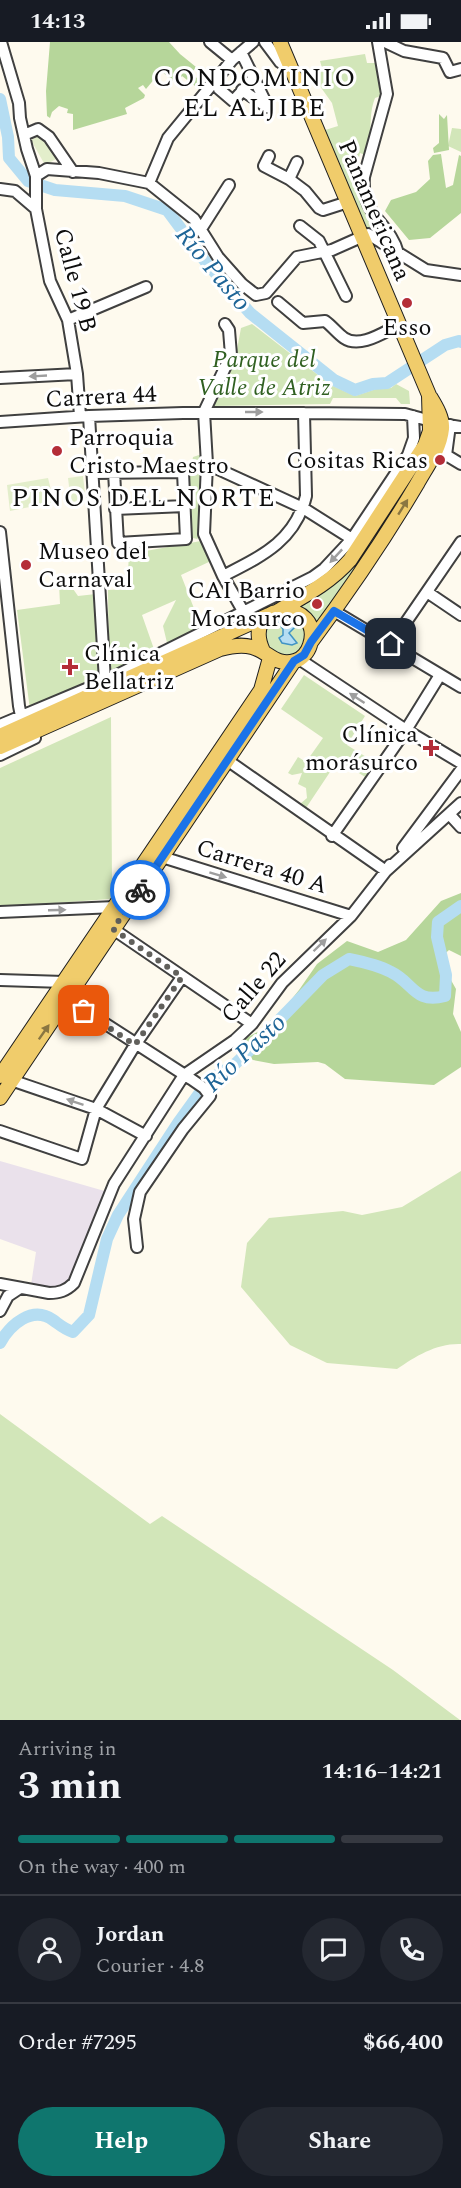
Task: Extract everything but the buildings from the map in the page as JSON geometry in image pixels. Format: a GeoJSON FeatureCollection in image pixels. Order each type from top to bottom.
{"type":"FeatureCollection","features":[{"type":"Feature","properties":{"kind":"main road","name":"Panamericana"},"geometry":{"type":"LineString","coordinates":[[280,42],[429,395],[446,424],[441,452],[311,642]]}},
{"type":"Feature","properties":{"kind":"main road","name":"Panamericana"},"geometry":{"type":"LineString","coordinates":[[0,736],[188,646],[274,612],[324,585],[350,560],[386,495],[425,445],[430,431],[446,424]]}},
{"type":"Feature","properties":{"kind":"main road"},"geometry":{"type":"LineString","coordinates":[[0,747],[64,722],[220,649],[236,645],[251,647],[266,654],[286,663],[296,660],[304,655],[311,642],[310,626],[306,620],[293,611],[274,612],[264,620],[259,635],[266,654],[261,690],[64,982],[6,1078],[0,1098]]}},
{"type":"Feature","properties":{"kind":"main road"},"geometry":{"type":"LineString","coordinates":[[22,1054],[67,999],[296,660]]}},
{"type":"Feature","properties":{"kind":"street"},"geometry":{"type":"LineString","coordinates":[[1,42],[19,103],[24,135],[37,179],[47,169],[99,173],[149,183],[194,219],[218,256],[242,284],[256,295],[266,293],[297,257],[324,252],[362,235],[370,234],[426,270],[461,274]]}},
{"type":"Feature","properties":{"kind":"street"},"geometry":{"type":"LineString","coordinates":[[210,42],[232,60]]}},
{"type":"Feature","properties":{"kind":"street"},"geometry":{"type":"LineString","coordinates":[[149,183],[168,138],[232,60],[252,42]]}},
{"type":"Feature","properties":{"kind":"street"},"geometry":{"type":"LineString","coordinates":[[265,42],[280,62],[292,70]]}},
{"type":"Feature","properties":{"kind":"street"},"geometry":{"type":"LineString","coordinates":[[378,42],[387,94],[363,188],[364,198],[370,211],[395,245],[398,254]]}},
{"type":"Feature","properties":{"kind":"street"},"geometry":{"type":"LineString","coordinates":[[385,42],[404,51],[443,58],[450,72],[461,69]]}},
{"type":"Feature","properties":{"kind":"street"},"geometry":{"type":"LineString","coordinates":[[241,52],[268,107],[242,90]]}},
{"type":"Feature","properties":{"kind":"street"},"geometry":{"type":"LineString","coordinates":[[219,89],[233,100],[254,78]]}},
{"type":"Feature","properties":{"kind":"street"},"geometry":{"type":"LineString","coordinates":[[24,135],[38,129],[49,137],[73,172]]}},
{"type":"Feature","properties":{"kind":"street"},"geometry":{"type":"LineString","coordinates":[[269,156],[264,166],[289,179],[305,191],[319,208],[323,210],[348,202]]}},
{"type":"Feature","properties":{"kind":"street"},"geometry":{"type":"LineString","coordinates":[[289,179],[297,162]]}},
{"type":"Feature","properties":{"kind":"street","name":"Calle 19 B"},"geometry":{"type":"LineString","coordinates":[[37,179],[36,209],[50,281],[68,320],[84,416]]}},
{"type":"Feature","properties":{"kind":"street"},"geometry":{"type":"LineString","coordinates":[[201,230],[229,185]]}},
{"type":"Feature","properties":{"kind":"street"},"geometry":{"type":"LineString","coordinates":[[0,189],[15,192],[36,209]]}},
{"type":"Feature","properties":{"kind":"street"},"geometry":{"type":"LineString","coordinates":[[300,226],[317,239],[346,296]]}},
{"type":"Feature","properties":{"kind":"street"},"geometry":{"type":"LineString","coordinates":[[444,273],[461,281]]}},
{"type":"Feature","properties":{"kind":"street"},"geometry":{"type":"LineString","coordinates":[[68,320],[146,287]]}},
{"type":"Feature","properties":{"kind":"street"},"geometry":{"type":"LineString","coordinates":[[278,302],[303,323],[325,321],[344,338],[356,342],[399,325]]}},
{"type":"Feature","properties":{"kind":"street"},"geometry":{"type":"LineString","coordinates":[[225,324],[228,330],[231,355],[204,412],[207,464],[204,534],[223,576],[243,611]]}},
{"type":"Feature","properties":{"kind":"street"},"geometry":{"type":"LineString","coordinates":[[0,378],[77,374]]}},
{"type":"Feature","properties":{"kind":"street","name":"Carrera 44"},"geometry":{"type":"LineString","coordinates":[[0,422],[84,416],[204,412],[304,412],[413,416],[446,424]]}},
{"type":"Feature","properties":{"kind":"street"},"geometry":{"type":"LineString","coordinates":[[223,576],[261,557],[286,537],[303,508],[306,496],[304,412]]}},
{"type":"Feature","properties":{"kind":"street"},"geometry":{"type":"LineString","coordinates":[[84,416],[93,472],[105,681]]}},
{"type":"Feature","properties":{"kind":"street"},"geometry":{"type":"LineString","coordinates":[[0,725],[188,646],[243,611],[313,577],[324,569],[352,539],[386,495],[414,438],[413,416]]}},
{"type":"Feature","properties":{"kind":"street"},"geometry":{"type":"LineString","coordinates":[[441,452],[461,464]]}},
{"type":"Feature","properties":{"kind":"street"},"geometry":{"type":"LineString","coordinates":[[207,464],[303,508],[352,539]]}},
{"type":"Feature","properties":{"kind":"street"},"geometry":{"type":"LineString","coordinates":[[93,472],[114,472],[183,472],[186,539],[118,543],[114,472]]}},
{"type":"Feature","properties":{"kind":"street"},"geometry":{"type":"LineString","coordinates":[[115,509],[185,506]]}},
{"type":"Feature","properties":{"kind":"street"},"geometry":{"type":"LineString","coordinates":[[0,532],[21,716]]}},
{"type":"Feature","properties":{"kind":"street"},"geometry":{"type":"LineString","coordinates":[[391,644],[461,542]]}},
{"type":"Feature","properties":{"kind":"street"},"geometry":{"type":"LineString","coordinates":[[427,592],[461,615]]}},
{"type":"Feature","properties":{"kind":"street"},"geometry":{"type":"LineString","coordinates":[[334,611],[461,687]]}},
{"type":"Feature","properties":{"kind":"street"},"geometry":{"type":"LineString","coordinates":[[296,660],[461,763]]}},
{"type":"Feature","properties":{"kind":"street"},"geometry":{"type":"LineString","coordinates":[[332,836],[406,730],[440,675]]}},
{"type":"Feature","properties":{"kind":"street"},"geometry":{"type":"LineString","coordinates":[[0,755],[64,722]]}},
{"type":"Feature","properties":{"kind":"street"},"geometry":{"type":"LineString","coordinates":[[227,760],[332,836],[386,871],[461,770]]}},
{"type":"Feature","properties":{"kind":"street","name":"Calle 22"},"geometry":{"type":"LineString","coordinates":[[20,1288],[57,1293],[74,1283],[114,1184],[188,1077],[236,1040],[252,1024],[282,983],[351,916],[386,871],[461,803]]}},
{"type":"Feature","properties":{"kind":"street"},"geometry":{"type":"LineString","coordinates":[[450,814],[461,827]]}},
{"type":"Feature","properties":{"kind":"street","name":"Carrera 40 A"},"geometry":{"type":"LineString","coordinates":[[162,857],[351,916]]}},
{"type":"Feature","properties":{"kind":"street"},"geometry":{"type":"LineString","coordinates":[[0,912],[115,907]]}},
{"type":"Feature","properties":{"kind":"street"},"geometry":{"type":"LineString","coordinates":[[113,929],[252,1024]]}},
{"type":"Feature","properties":{"kind":"street"},"geometry":{"type":"LineString","coordinates":[[0,1131],[82,1159],[96,1109],[135,1045],[182,977]]}},
{"type":"Feature","properties":{"kind":"street"},"geometry":{"type":"LineString","coordinates":[[0,980],[64,982]]}},
{"type":"Feature","properties":{"kind":"street"},"geometry":{"type":"LineString","coordinates":[[67,999],[135,1045],[188,1077],[204,1088],[210,1096],[183,1129],[141,1192],[134,1219],[137,1247]]}},
{"type":"Feature","properties":{"kind":"street"},"geometry":{"type":"LineString","coordinates":[[6,1078],[96,1109],[144,1139]]}},
{"type":"Feature","properties":{"kind":"street"},"geometry":{"type":"LineString","coordinates":[[0,1284],[20,1288]]}},
{"type":"Feature","properties":{"kind":"street"},"geometry":{"type":"LineString","coordinates":[[0,1311],[8,1296],[20,1288]]}},
{"type":"Feature","properties":{"kind":"shaded area"},"geometry":{"type":"Polygon","coordinates":[[[0,1161],[108,1192],[72,1281],[55,1287],[31,1285],[36,1252],[0,1239],[0,1161]]]}},
{"type":"Feature","properties":{"kind":"green space"},"geometry":{"type":"Polygon","coordinates":[[[50,42],[169,42],[196,67],[191,74],[200,80],[195,86],[182,76],[178,81],[173,81],[161,71],[146,89],[143,85],[138,88],[145,95],[144,98],[125,108],[127,114],[73,130],[73,114],[67,113],[68,109],[59,106],[52,112],[50,118],[47,116],[46,91],[50,42]]]}},
{"type":"Feature","properties":{"kind":"green space"},"geometry":{"type":"Polygon","coordinates":[[[365,54],[367,63],[376,63],[380,66],[384,95],[375,98],[373,103],[365,155],[360,153],[359,178],[367,201],[393,244],[363,225],[322,131],[338,126],[332,103],[312,75],[321,72],[320,61],[365,54]]]}},
{"type":"Feature","properties":{"kind":"green space"},"geometry":{"type":"Polygon","coordinates":[[[439,114],[444,119],[447,115],[449,150],[434,153],[433,148],[439,143],[439,114]]]}},
{"type":"Feature","properties":{"kind":"green space"},"geometry":{"type":"Polygon","coordinates":[[[452,128],[461,129],[461,152],[448,146],[452,128]]]}},
{"type":"Feature","properties":{"kind":"green space"},"geometry":{"type":"Polygon","coordinates":[[[45,132],[60,157],[45,165],[31,140],[45,132]]]}},
{"type":"Feature","properties":{"kind":"green space"},"geometry":{"type":"Polygon","coordinates":[[[441,154],[446,188],[453,185],[459,155],[461,156],[461,213],[430,238],[409,240],[385,211],[391,200],[416,192],[430,179],[428,161],[433,155],[441,154]]]}},
{"type":"Feature","properties":{"kind":"green space","name":"Parque del Valle de Atriz"},"geometry":{"type":"Polygon","coordinates":[[[252,324],[331,385],[355,396],[376,389],[391,388],[396,384],[409,391],[410,404],[401,404],[396,398],[333,398],[330,404],[212,406],[236,355],[241,328],[252,324]]]}},
{"type":"Feature","properties":{"kind":"green space"},"geometry":{"type":"Polygon","coordinates":[[[433,437],[420,473],[316,629],[308,612],[296,604],[321,591],[433,437]]]}},
{"type":"Feature","properties":{"kind":"green space"},"geometry":{"type":"Polygon","coordinates":[[[202,454],[202,534],[197,539],[189,537],[188,474],[190,474],[193,457],[202,454]]]}},
{"type":"Feature","properties":{"kind":"green space"},"geometry":{"type":"Polygon","coordinates":[[[83,476],[86,502],[71,503],[68,478],[83,476]]]}},
{"type":"Feature","properties":{"kind":"green space"},"geometry":{"type":"Polygon","coordinates":[[[48,478],[54,502],[10,511],[7,485],[48,478]]]}},
{"type":"Feature","properties":{"kind":"green space"},"geometry":{"type":"Polygon","coordinates":[[[201,541],[211,561],[181,575],[202,629],[168,647],[163,626],[176,600],[142,615],[155,652],[109,672],[108,590],[127,589],[129,554],[201,541]]]}},
{"type":"Feature","properties":{"kind":"green space"},"geometry":{"type":"Polygon","coordinates":[[[59,584],[71,586],[78,596],[96,594],[101,678],[30,710],[17,610],[60,604],[59,584]]]}},
{"type":"Feature","properties":{"kind":"green space"},"geometry":{"type":"Polygon","coordinates":[[[281,615],[300,620],[306,631],[302,648],[289,655],[274,653],[265,641],[266,627],[281,615]]]}},
{"type":"Feature","properties":{"kind":"green space"},"geometry":{"type":"Polygon","coordinates":[[[304,675],[365,716],[347,745],[379,765],[370,780],[338,760],[304,811],[294,804],[300,804],[307,798],[306,788],[298,784],[302,773],[292,775],[288,773],[298,757],[306,762],[323,738],[281,709],[304,675]]]}},
{"type":"Feature","properties":{"kind":"green space"},"geometry":{"type":"Polygon","coordinates":[[[111,717],[112,887],[117,887],[110,899],[0,907],[0,768],[111,717]]]}},
{"type":"Feature","properties":{"kind":"green space"},"geometry":{"type":"Polygon","coordinates":[[[461,893],[461,956],[449,950],[439,959],[456,989],[453,1014],[461,1032],[461,1067],[434,1085],[345,1079],[325,1064],[318,1062],[274,1064],[253,1060],[235,1049],[244,1039],[271,1025],[317,964],[347,941],[378,952],[406,940],[441,901],[461,893]]]}},
{"type":"Feature","properties":{"kind":"green space"},"geometry":{"type":"Polygon","coordinates":[[[461,1171],[461,1344],[435,1348],[397,1369],[327,1363],[290,1345],[241,1287],[247,1243],[269,1218],[343,1211],[362,1215],[402,1207],[461,1171]]]}},
{"type":"Feature","properties":{"kind":"green space"},"geometry":{"type":"Polygon","coordinates":[[[0,1414],[150,1524],[162,1516],[393,1670],[460,1720],[0,1720],[0,1414]]]}},
{"type":"Feature","properties":{"kind":"water"},"geometry":{"type":"Polygon","coordinates":[[[291,619],[298,624],[289,633],[297,643],[292,645],[282,643],[279,638],[283,635],[283,629],[277,621],[291,619]]]}},
{"type":"Feature","properties":{"kind":"waterway","name":"Río Pasto"},"geometry":{"type":"LineString","coordinates":[[0,99],[8,137],[9,158],[28,181],[55,190],[125,196],[167,210],[205,261],[250,313],[334,380],[355,390],[373,384],[387,383],[445,345],[461,342]]}},
{"type":"Feature","properties":{"kind":"waterway","name":"Río Pasto"},"geometry":{"type":"LineString","coordinates":[[0,1343],[16,1324],[30,1316],[45,1316],[73,1332],[89,1315],[107,1239],[118,1215],[178,1123],[209,1080],[234,1065],[323,975],[349,959],[391,972],[420,995],[435,998],[445,996],[446,975],[437,937],[438,922],[461,906]]}},
{"type":"Feature","properties":{"kind":"way so far"},"geometry":{"type":"LineString","coordinates":[[84,1011],[135,1045],[182,977],[113,929],[140,890]]}},
{"type":"Feature","properties":{"kind":"place","name":"Esso"},"geometry":{"type":"Point","coordinates":[407,303]}},
{"type":"Feature","properties":{"kind":"place","name":"Parroquia Cristo Maestro"},"geometry":{"type":"Point","coordinates":[57,451]}},
{"type":"Feature","properties":{"kind":"place","name":"Cositas Ricas"},"geometry":{"type":"Point","coordinates":[440,460]}},
{"type":"Feature","properties":{"kind":"place","name":"Museo del Carnaval"},"geometry":{"type":"Point","coordinates":[26,565]}},
{"type":"Feature","properties":{"kind":"place","name":"CAI Barrio Morasurco"},"geometry":{"type":"Point","coordinates":[317,604]}},
{"type":"Feature","properties":{"kind":"place","name":"Clínica Bellatriz"},"geometry":{"type":"Point","coordinates":[70,667]}},
{"type":"Feature","properties":{"kind":"place","name":"Clínica morásurco"},"geometry":{"type":"Point","coordinates":[431,748]}},
{"type":"Feature","properties":{"kind":"district","name":"CONDOMINIO EL ALJIBE"},"geometry":{"type":"Point","coordinates":[255,92]}},
{"type":"Feature","properties":{"kind":"district","name":"PINOS DEL NORTE"},"geometry":{"type":"Point","coordinates":[144,497]}},
{"type":"Feature","properties":{"kind":"route"},"geometry":{"type":"LineString","coordinates":[[140,890],[294,661],[309,649],[311,642],[334,611],[391,644]]}}]}
